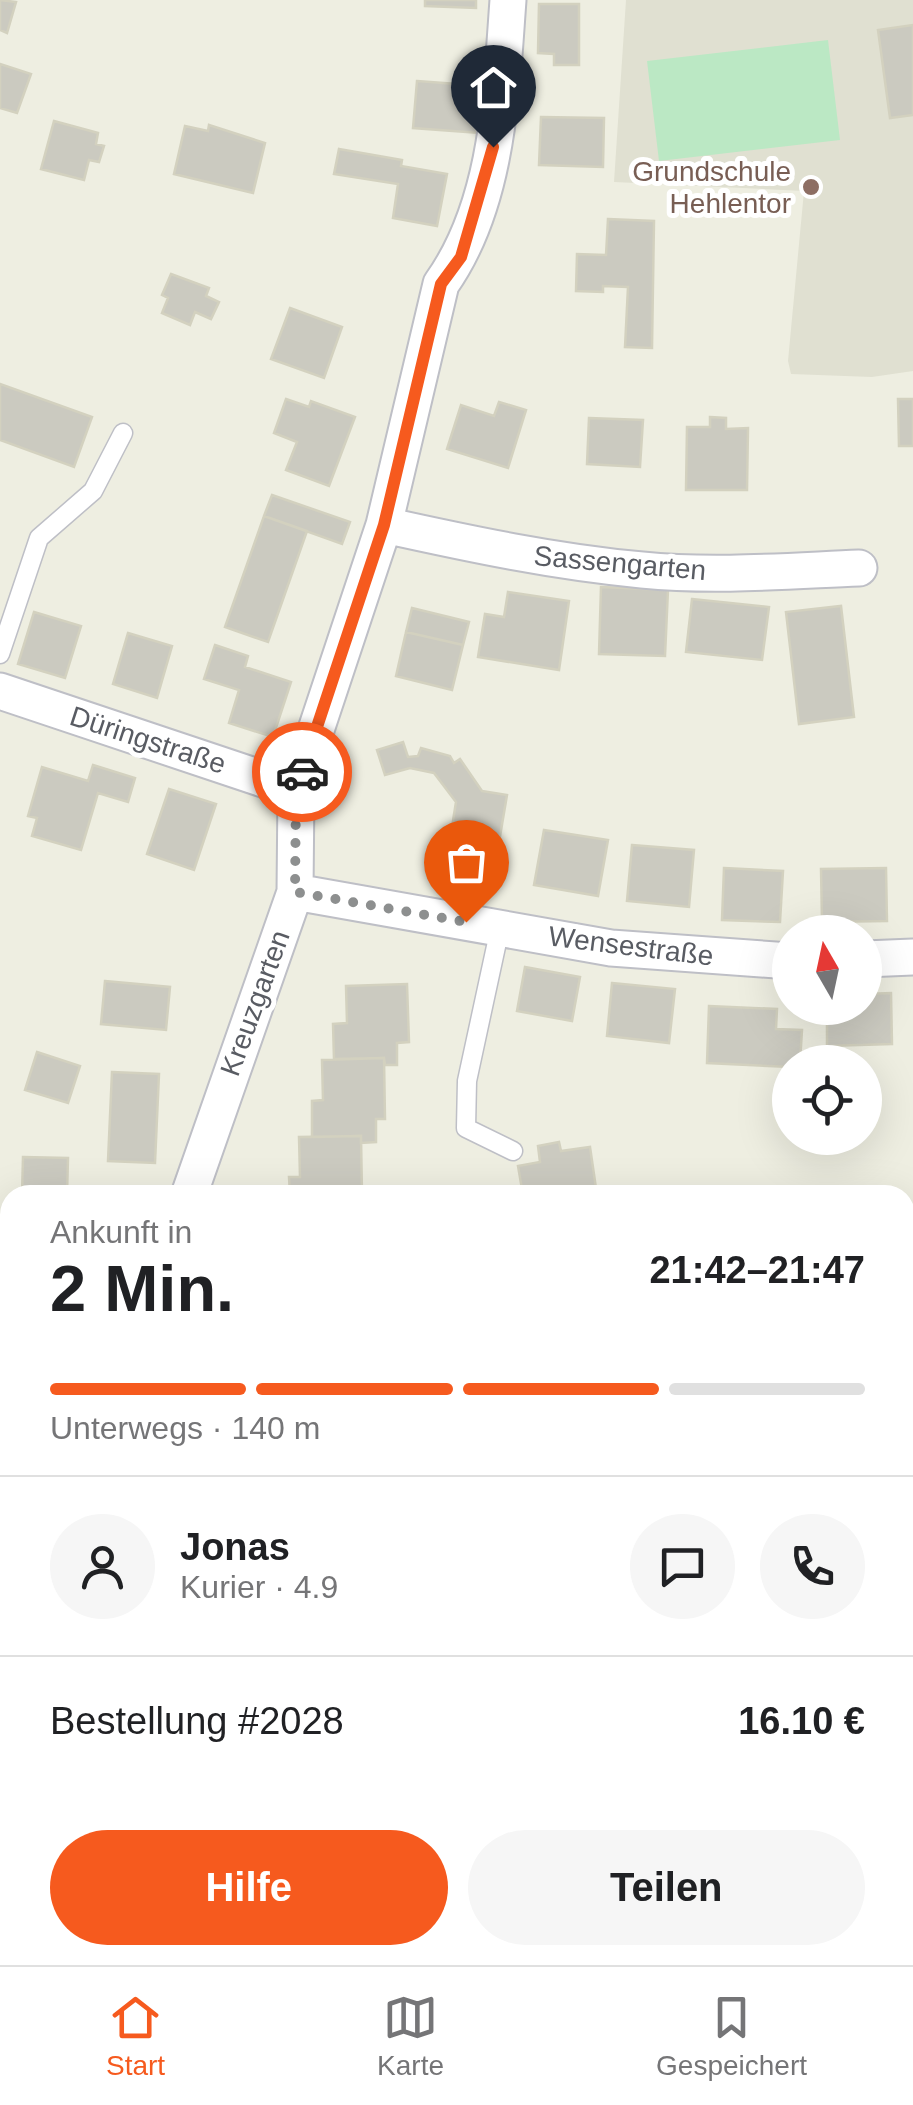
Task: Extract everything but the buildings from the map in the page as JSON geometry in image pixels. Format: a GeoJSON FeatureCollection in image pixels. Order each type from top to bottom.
{"type":"FeatureCollection","features":[{"type":"Feature","properties":{"kind":"street","name":"Kreuzgarten"},"geometry":{"type":"LineString","coordinates":[[192,1185],[295,892],[296,790],[384,525],[441,284],[461,257],[486,176],[500,118],[508,0]]}},
{"type":"Feature","properties":{"kind":"street","name":"Sassengarten"},"geometry":{"type":"LineString","coordinates":[[384,525],[513,553],[644,570],[767,572],[858,568]]}},
{"type":"Feature","properties":{"kind":"street","name":"Düringstraße"},"geometry":{"type":"LineString","coordinates":[[0,691],[296,790]]}},
{"type":"Feature","properties":{"kind":"street","name":"Wensestraße"},"geometry":{"type":"LineString","coordinates":[[295,892],[611,948],[772,961]]}},
{"type":"Feature","properties":{"kind":"street"},"geometry":{"type":"LineString","coordinates":[[882,959],[913,957]]}},
{"type":"Feature","properties":{"kind":"lane"},"geometry":{"type":"LineString","coordinates":[[0,654],[39,538],[93,490],[123,433]]}},
{"type":"Feature","properties":{"kind":"lane"},"geometry":{"type":"LineString","coordinates":[[500,928],[467,1081],[466,1128],[513,1151]]}},
{"type":"Feature","properties":{"kind":"shaded area","name":"Grundschule Hehlentor"},"geometry":{"type":"Polygon","coordinates":[[[626,0],[913,0],[913,371],[872,377],[791,374],[788,361],[804,191],[614,182],[626,0]]]}},
{"type":"Feature","properties":{"kind":"green space"},"geometry":{"type":"Polygon","coordinates":[[[828,40],[840,140],[659,161],[647,61],[828,40]]]}},
{"type":"Feature","properties":{"kind":"way so far"},"geometry":{"type":"LineString","coordinates":[[302,772],[296,790],[295,892],[466,922]]}},
{"type":"Feature","properties":{"kind":"place","name":"Grundschule Hehlentor"},"geometry":{"type":"Point","coordinates":[811,187]}},
{"type":"Feature","properties":{"kind":"route"},"geometry":{"type":"LineString","coordinates":[[302,772],[384,525],[441,284],[461,257],[493,147]]}}]}
